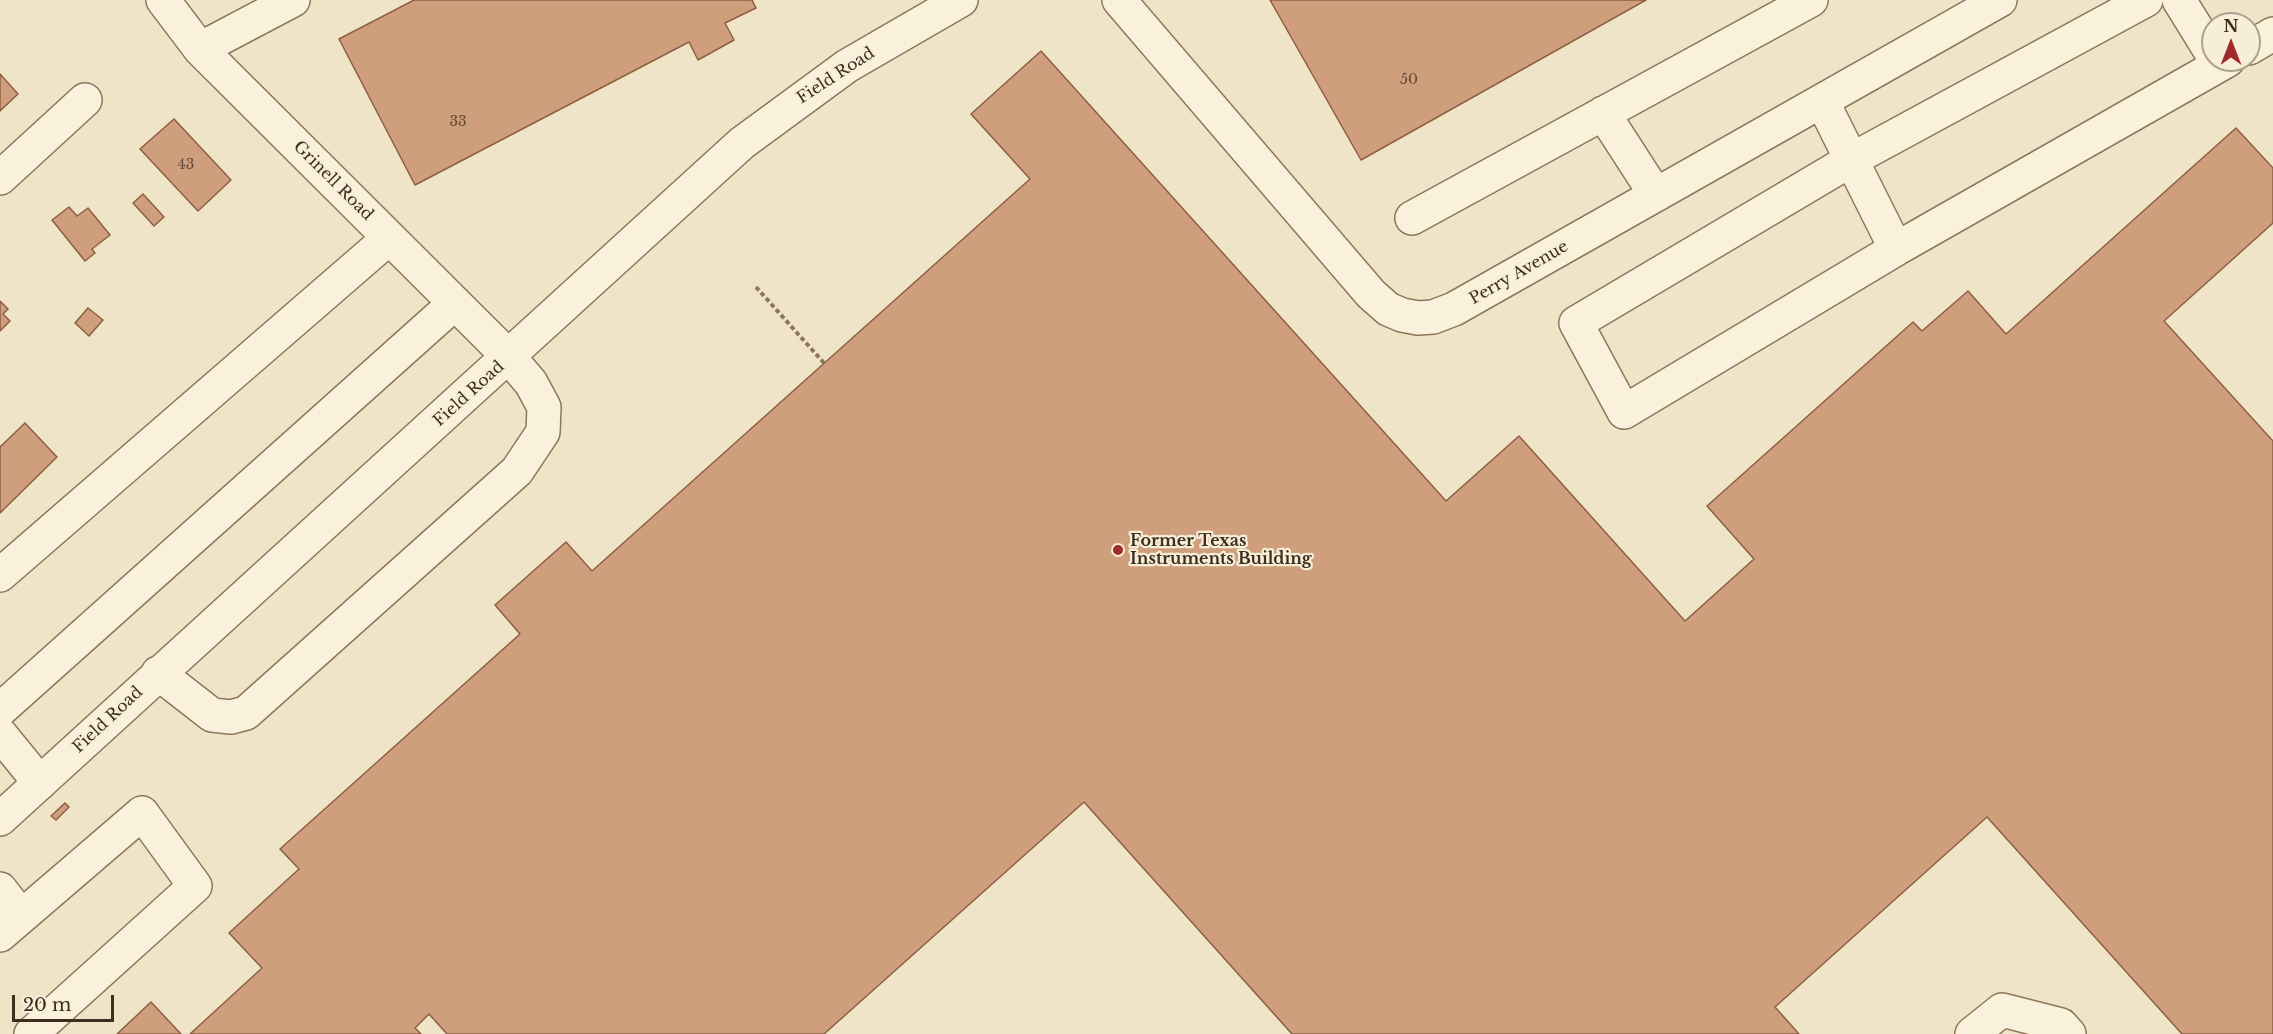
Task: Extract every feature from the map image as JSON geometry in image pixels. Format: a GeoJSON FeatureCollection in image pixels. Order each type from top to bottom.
{"type":"FeatureCollection","features":[{"type":"Feature","properties":{"kind":"street","name":"Grinell Road"},"geometry":{"type":"LineString","coordinates":[[158,673],[212,715],[231,717],[246,713],[517,471],[543,432],[544,407],[531,383],[509,357],[200,49],[163,0]]}},
{"type":"Feature","properties":{"kind":"street"},"geometry":{"type":"LineString","coordinates":[[200,49],[292,0]]}},
{"type":"Feature","properties":{"kind":"street","name":"Field Road"},"geometry":{"type":"LineString","coordinates":[[0,819],[742,143],[847,66],[961,0]]}},
{"type":"Feature","properties":{"kind":"street","name":"Perry Avenue"},"geometry":{"type":"LineString","coordinates":[[1119,0],[1371,294],[1382,305],[1402,315],[1425,318],[1448,313],[1822,101],[1958,10],[2000,0]]}},
{"type":"Feature","properties":{"kind":"street"},"geometry":{"type":"LineString","coordinates":[[1412,218],[1811,0]]}},
{"type":"Feature","properties":{"kind":"street"},"geometry":{"type":"LineString","coordinates":[[2146,0],[1851,160],[1576,323],[1624,412],[2201,71]]}},
{"type":"Feature","properties":{"kind":"street"},"geometry":{"type":"LineString","coordinates":[[2179,0],[2201,33]]}},
{"type":"Feature","properties":{"kind":"street"},"geometry":{"type":"LineString","coordinates":[[0,178],[85,100]]}},
{"type":"Feature","properties":{"kind":"street"},"geometry":{"type":"LineString","coordinates":[[1822,101],[1896,249]]}},
{"type":"Feature","properties":{"kind":"street"},"geometry":{"type":"LineString","coordinates":[[1603,113],[1656,195]]}},
{"type":"Feature","properties":{"kind":"street"},"geometry":{"type":"LineString","coordinates":[[0,575],[389,238]]}},
{"type":"Feature","properties":{"kind":"street"},"geometry":{"type":"LineString","coordinates":[[0,710],[455,303]]}},
{"type":"Feature","properties":{"kind":"street"},"geometry":{"type":"LineString","coordinates":[[0,734],[40,783]]}},
{"type":"Feature","properties":{"kind":"street"},"geometry":{"type":"LineString","coordinates":[[0,889],[11,925],[142,813],[195,886],[31,1034]]}},
{"type":"Feature","properties":{"kind":"street"},"geometry":{"type":"LineString","coordinates":[[1972,1034],[2001,1010],[2061,1025],[2069,1034]]}},
{"type":"Feature","properties":{"kind":"path"},"geometry":{"type":"LineString","coordinates":[[756,287],[824,363]]}},
{"type":"Feature","properties":{"kind":"building"},"geometry":{"type":"Polygon","coordinates":[[[414,0],[752,0],[756,8],[725,23],[734,40],[698,60],[689,42],[415,185],[339,39],[414,0]]]}},
{"type":"Feature","properties":{"kind":"building"},"geometry":{"type":"Polygon","coordinates":[[[1270,0],[1646,0],[1361,160],[1270,0]]]}},
{"type":"Feature","properties":{"kind":"building","name":"Former Texas Instruments Building"},"geometry":{"type":"Polygon","coordinates":[[[1041,51],[1446,501],[1519,436],[1685,621],[1754,559],[1707,506],[1913,322],[1922,331],[1968,291],[2006,334],[2236,128],[2273,168],[2273,223],[2164,321],[2273,441],[2273,1034],[2182,1034],[1987,817],[1775,1007],[1799,1034],[1292,1034],[1084,802],[824,1034],[447,1034],[429,1014],[415,1028],[421,1034],[190,1034],[262,968],[229,933],[299,869],[280,849],[520,634],[495,605],[566,542],[592,571],[1030,179],[971,114],[1041,51]]]}},
{"type":"Feature","properties":{"kind":"building"},"geometry":{"type":"Polygon","coordinates":[[[0,74],[18,94],[0,111],[0,74]]]}},
{"type":"Feature","properties":{"kind":"building"},"geometry":{"type":"Polygon","coordinates":[[[174,119],[231,180],[198,211],[140,149],[174,119]]]}},
{"type":"Feature","properties":{"kind":"building"},"geometry":{"type":"Polygon","coordinates":[[[143,194],[164,217],[154,226],[133,203],[143,194]]]}},
{"type":"Feature","properties":{"kind":"building"},"geometry":{"type":"Polygon","coordinates":[[[69,207],[77,216],[88,208],[110,235],[92,249],[95,253],[85,261],[52,220],[69,207]]]}},
{"type":"Feature","properties":{"kind":"building"},"geometry":{"type":"Polygon","coordinates":[[[0,301],[8,309],[3,314],[10,321],[0,331],[0,301]]]}},
{"type":"Feature","properties":{"kind":"building"},"geometry":{"type":"Polygon","coordinates":[[[88,308],[103,320],[89,336],[75,323],[88,308]]]}},
{"type":"Feature","properties":{"kind":"building"},"geometry":{"type":"Polygon","coordinates":[[[25,423],[57,457],[0,513],[0,447],[25,423]]]}},
{"type":"Feature","properties":{"kind":"building"},"geometry":{"type":"Polygon","coordinates":[[[65,803],[69,807],[56,820],[51,816],[65,803]]]}},
{"type":"Feature","properties":{"kind":"building"},"geometry":{"type":"Polygon","coordinates":[[[151,1002],[181,1034],[117,1034],[151,1002]]]}},
{"type":"Feature","properties":{"kind":"place","name":"Former Texas Instruments Building"},"geometry":{"type":"Point","coordinates":[1118,550]}}]}
